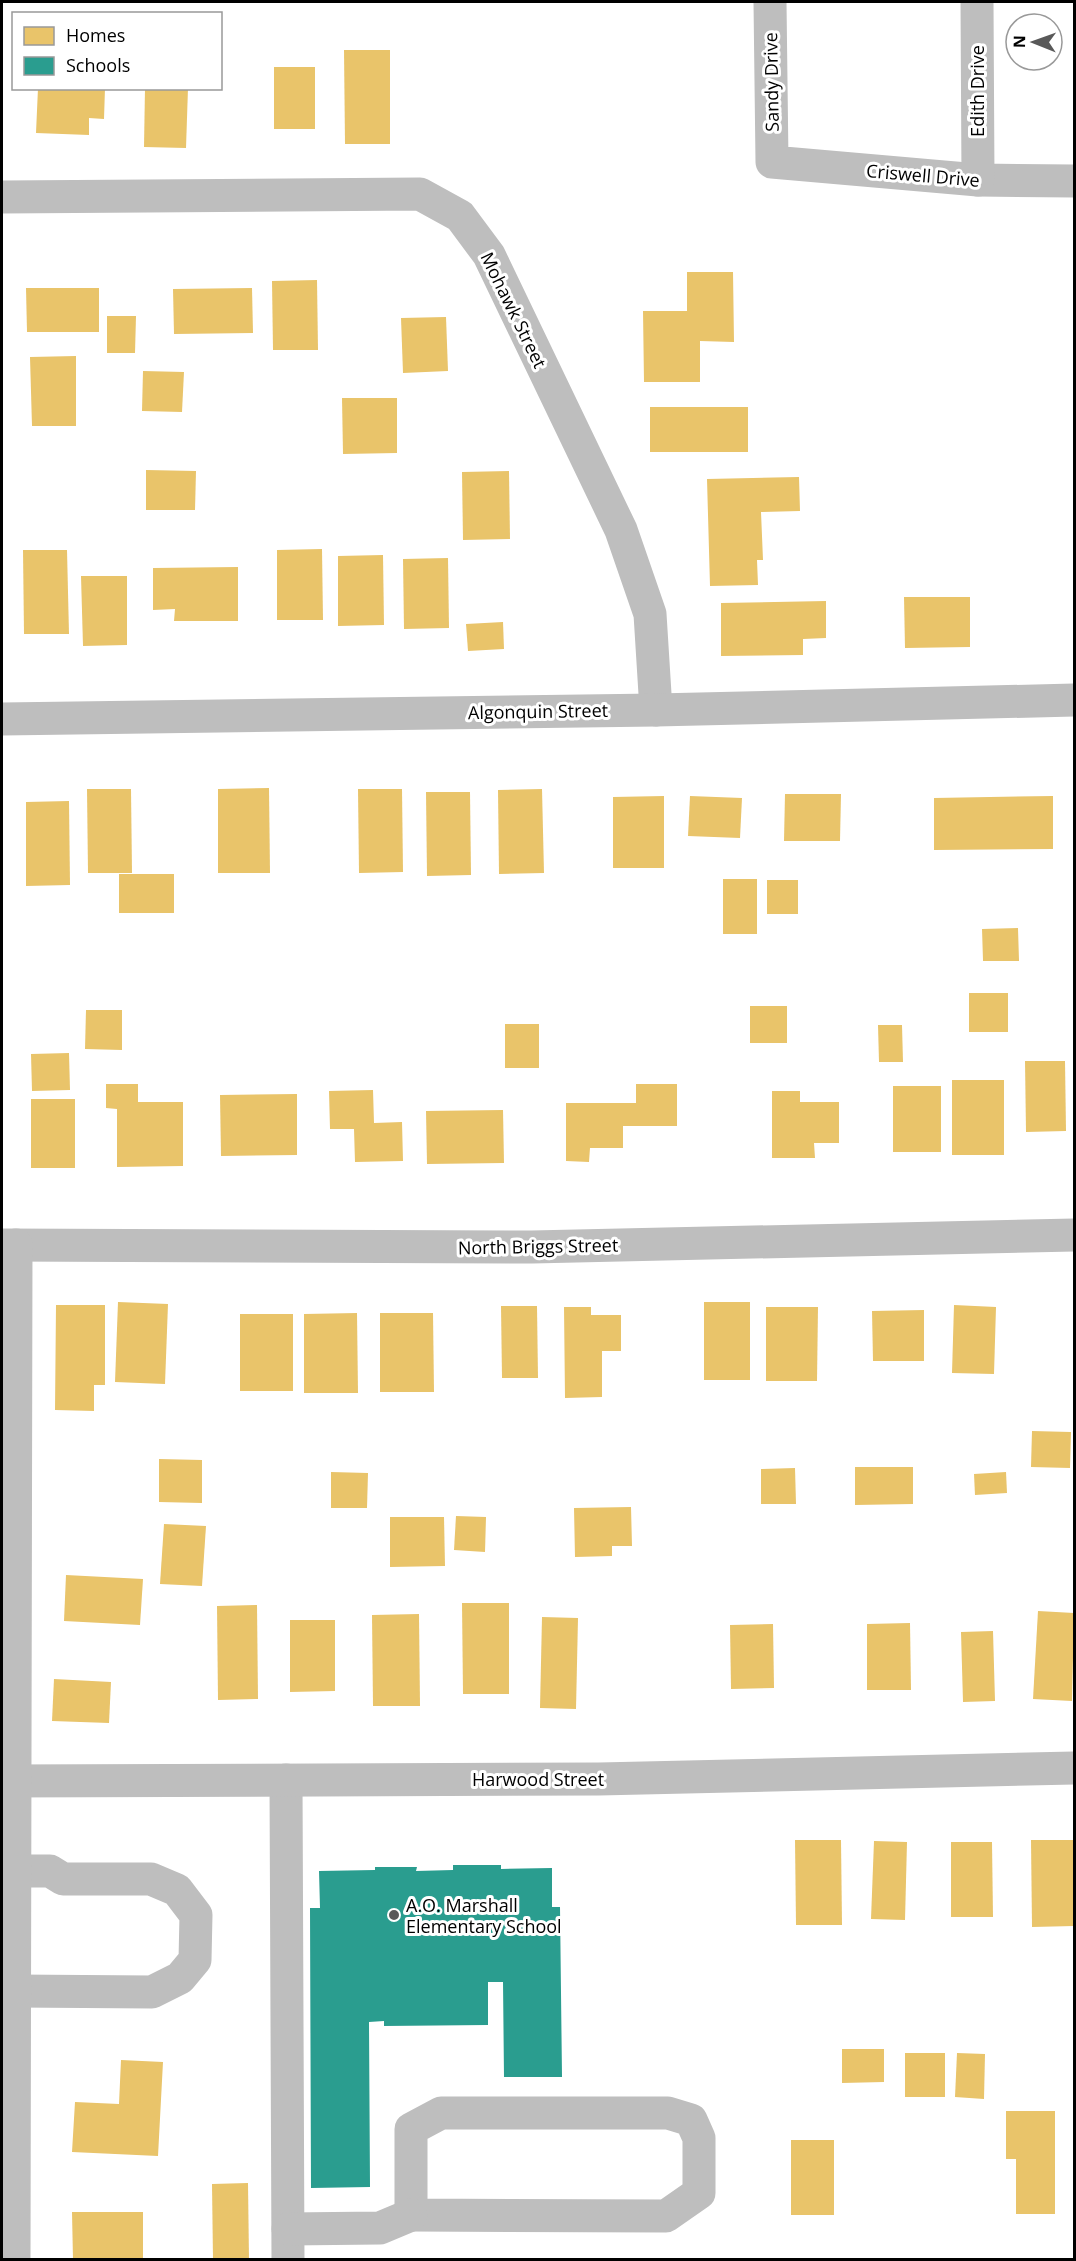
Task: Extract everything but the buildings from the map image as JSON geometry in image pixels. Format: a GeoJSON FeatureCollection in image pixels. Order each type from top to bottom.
{"type":"FeatureCollection","features":[{"type":"Feature","properties":{"kind":"street","name":"Sandy Drive"},"geometry":{"type":"LineString","coordinates":[[770,2],[772,162]]}},
{"type":"Feature","properties":{"kind":"street","name":"Edith Drive"},"geometry":{"type":"LineString","coordinates":[[977,2],[978,180]]}},
{"type":"Feature","properties":{"kind":"street","name":"Criswell Drive"},"geometry":{"type":"LineString","coordinates":[[772,162],[978,180],[1074,181]]}},
{"type":"Feature","properties":{"kind":"street","name":"Mohawk Street"},"geometry":{"type":"LineString","coordinates":[[2,197],[420,194],[460,216],[489,255],[621,530],[650,614],[656,710]]}},
{"type":"Feature","properties":{"kind":"street","name":"Algonquin Street"},"geometry":{"type":"LineString","coordinates":[[2,719],[656,710],[1074,700]]}},
{"type":"Feature","properties":{"kind":"street","name":"North Briggs Street"},"geometry":{"type":"LineString","coordinates":[[9,1245],[532,1247],[1074,1235]]}},
{"type":"Feature","properties":{"kind":"street"},"geometry":{"type":"LineString","coordinates":[[9,1245],[9,1781],[15,1880],[14,2259]]}},
{"type":"Feature","properties":{"kind":"street","name":"Harwood Street"},"geometry":{"type":"LineString","coordinates":[[9,1781],[599,1779],[1074,1768]]}},
{"type":"Feature","properties":{"kind":"street"},"geometry":{"type":"LineString","coordinates":[[286,1780],[288,2244],[380,2228],[411,2215],[666,2216],[699,2193],[699,2138],[691,2120],[668,2113],[441,2113],[411,2129],[411,2215]]}},
{"type":"Feature","properties":{"kind":"street"},"geometry":{"type":"LineString","coordinates":[[15,1880],[51,1889],[63,1879],[151,1879],[177,1890],[196,1915],[195,1960],[180,1978],[152,1992],[15,1991]]}},
{"type":"Feature","properties":{"kind":"place","name":"A.O. Marshall Elementary School"},"geometry":{"type":"Point","coordinates":[394,1915]}}]}
